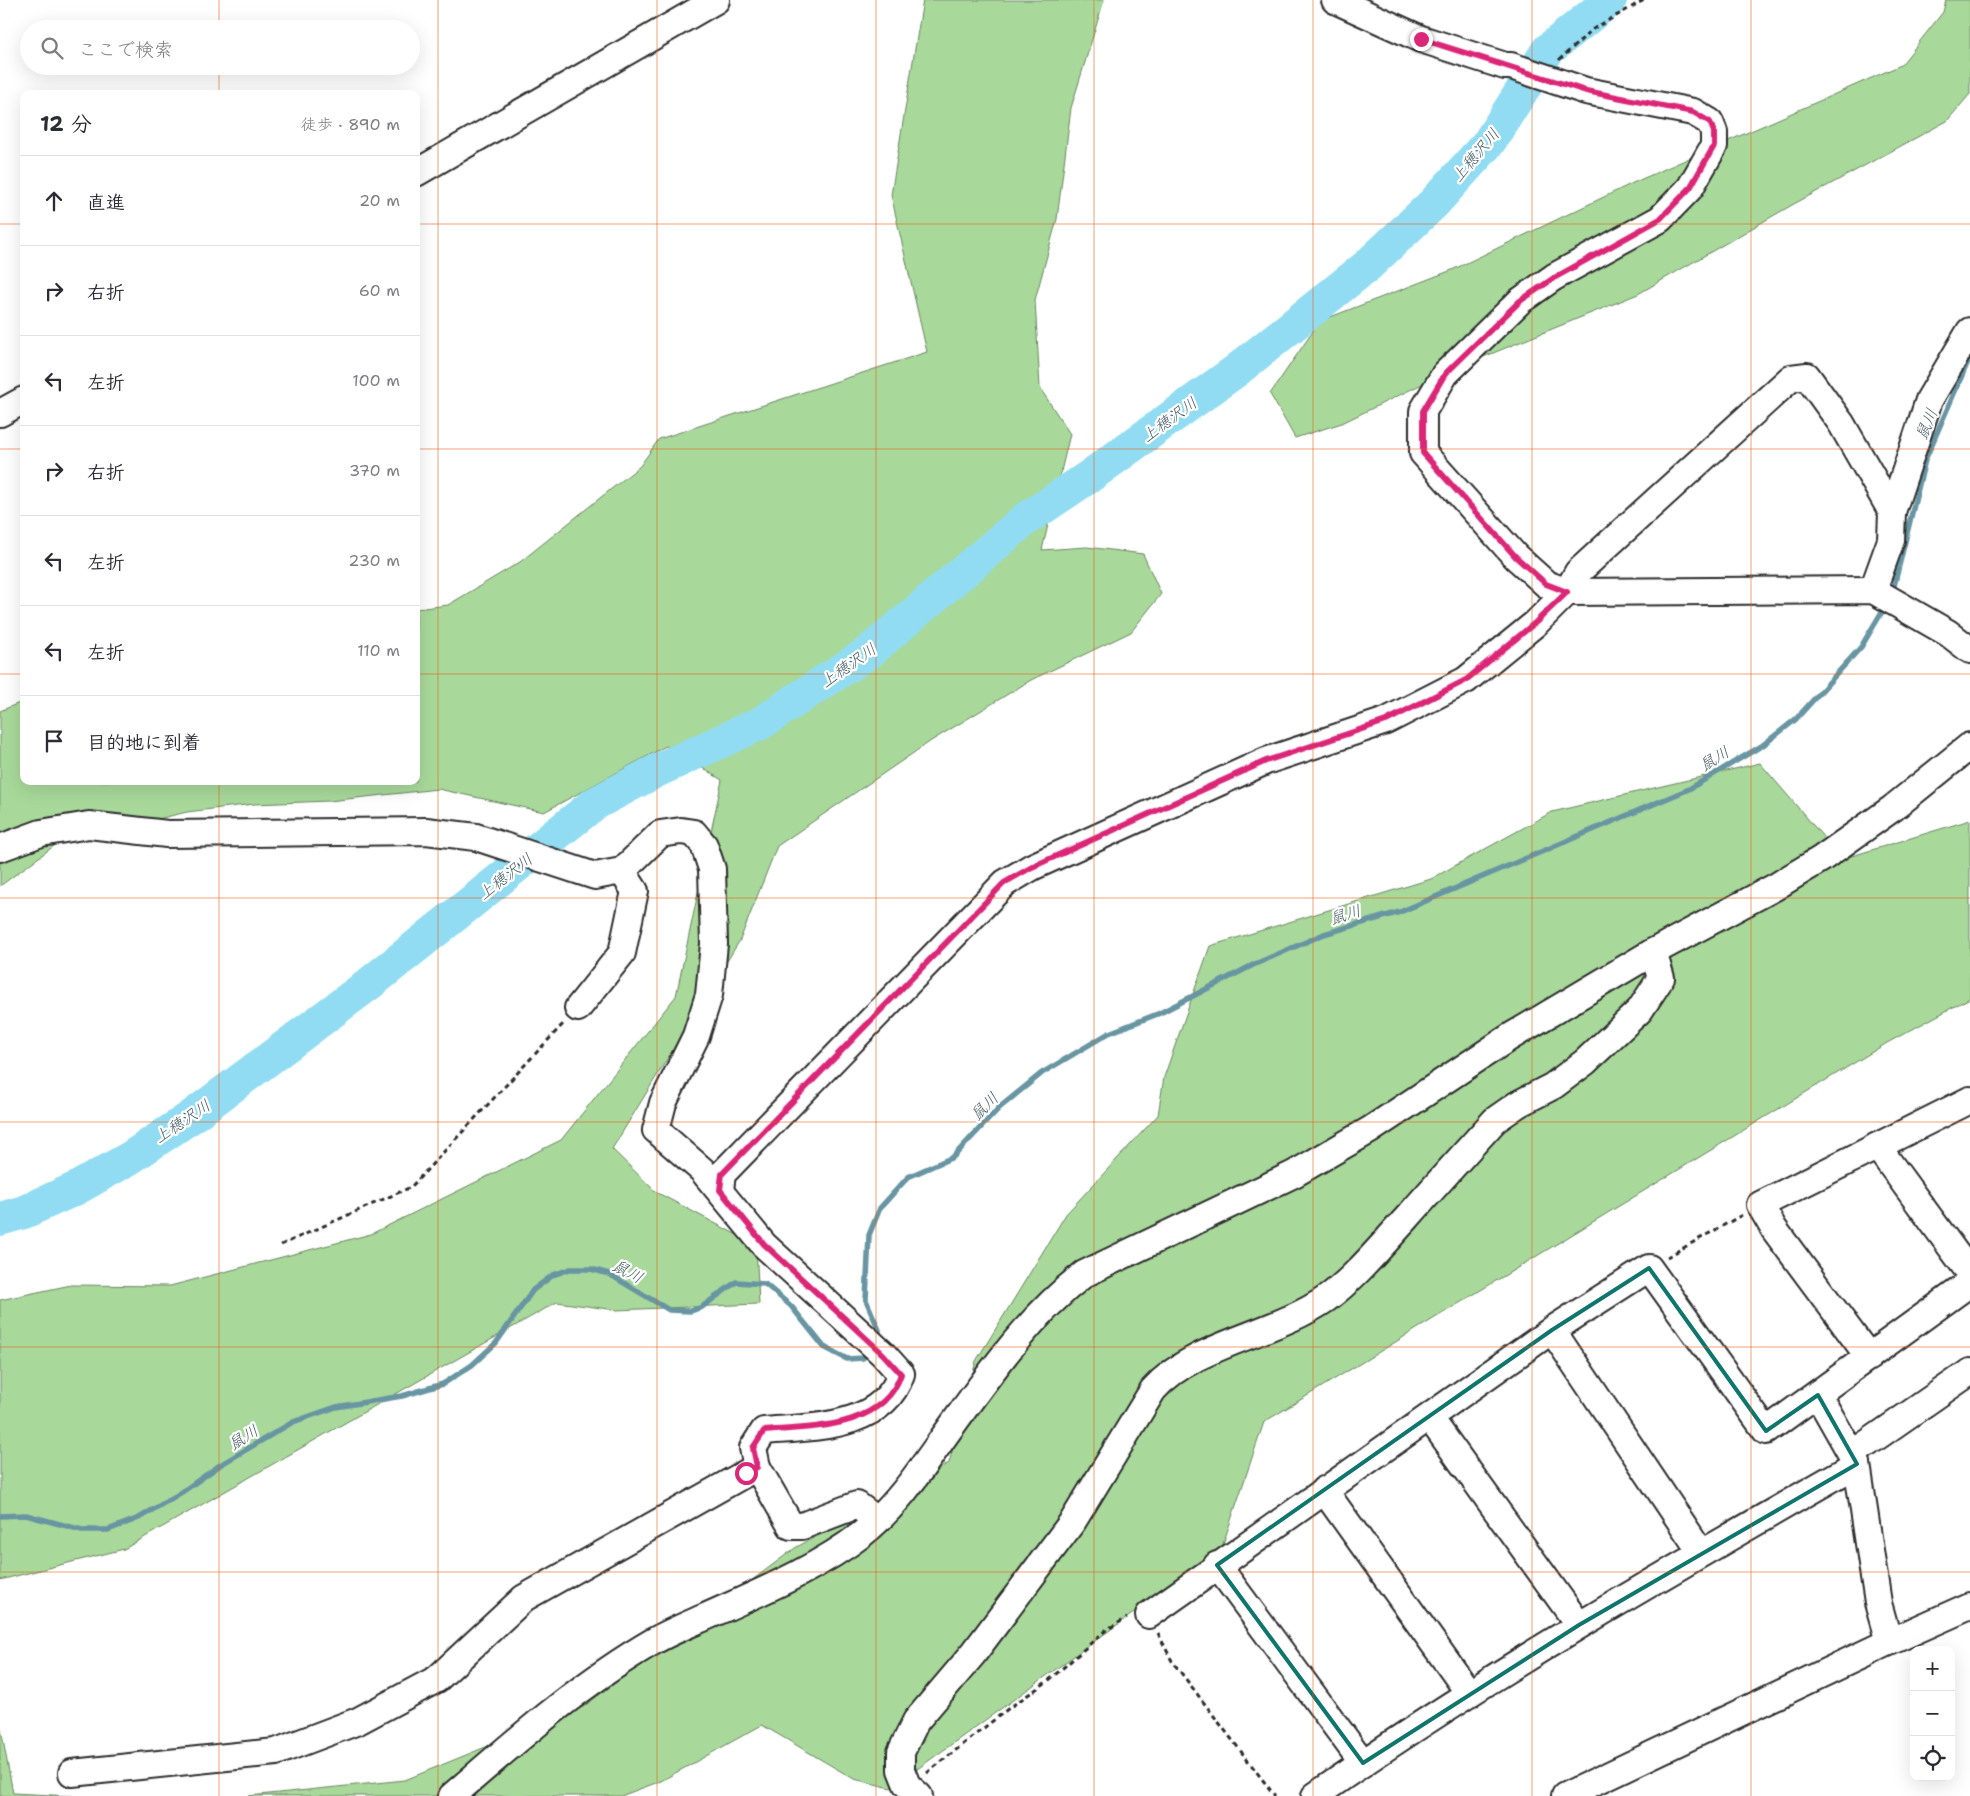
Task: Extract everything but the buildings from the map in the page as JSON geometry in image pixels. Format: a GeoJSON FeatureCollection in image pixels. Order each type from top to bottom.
{"type":"FeatureCollection","features":[{"type":"Feature","properties":{"kind":"street"},"geometry":{"type":"LineString","coordinates":[[420,171],[716,0]]}},
{"type":"Feature","properties":{"kind":"street"},"geometry":{"type":"LineString","coordinates":[[1335,0],[1421,39],[1586,91],[1693,112],[1710,122],[1714,132],[1714,146],[1690,188],[1660,219],[1554,278],[1520,301],[1445,374],[1423,411],[1423,453],[1516,557],[1546,584],[1567,592],[1876,591],[1948,633],[1970,650]]}},
{"type":"Feature","properties":{"kind":"street"},"geometry":{"type":"LineString","coordinates":[[1876,591],[1891,540],[1892,512],[1929,400],[1970,331]]}},
{"type":"Feature","properties":{"kind":"street"},"geometry":{"type":"LineString","coordinates":[[720,1190],[722,1174],[1004,883],[1032,867],[1266,761],[1386,721],[1466,680],[1536,622],[1567,592],[1578,572],[1791,378],[1807,376],[1841,423],[1892,512]]}},
{"type":"Feature","properties":{"kind":"street"},"geometry":{"type":"LineString","coordinates":[[0,413],[20,402]]}},
{"type":"Feature","properties":{"kind":"street"},"geometry":{"type":"LineString","coordinates":[[452,1796],[557,1706],[605,1670],[656,1639],[746,1598],[835,1553],[864,1533],[912,1482],[1006,1350],[1060,1293],[1084,1274],[1294,1174],[1370,1130],[1510,1037],[1653,952],[1775,887],[1821,859],[1893,808],[1970,746]]}},
{"type":"Feature","properties":{"kind":"street"},"geometry":{"type":"LineString","coordinates":[[0,848],[42,833],[89,825],[167,834],[426,831],[476,837],[594,876],[622,871],[660,834],[681,831],[694,833],[704,845],[712,869],[714,944],[709,995],[696,1036],[663,1103],[656,1130],[702,1170],[764,1244],[883,1354],[901,1374],[896,1388],[870,1411],[840,1425],[764,1431],[753,1448],[757,1467],[792,1526],[802,1526],[857,1505],[877,1520]]}},
{"type":"Feature","properties":{"kind":"street"},"geometry":{"type":"LineString","coordinates":[[578,1008],[622,953],[635,891],[622,871]]}},
{"type":"Feature","properties":{"kind":"street"},"geometry":{"type":"LineString","coordinates":[[913,1791],[901,1770],[901,1752],[916,1721],[972,1654],[1073,1520],[1153,1390],[1163,1378],[1195,1358],[1291,1320],[1327,1298],[1366,1263],[1495,1120],[1518,1104],[1552,1086],[1585,1062],[1640,1010],[1661,978],[1653,952]]}},
{"type":"Feature","properties":{"kind":"street"},"geometry":{"type":"LineString","coordinates":[[1869,1357],[1774,1229],[1760,1205],[1970,1100]]}},
{"type":"Feature","properties":{"kind":"street"},"geometry":{"type":"LineString","coordinates":[[1877,1146],[1970,1273]]}},
{"type":"Feature","properties":{"kind":"street"},"geometry":{"type":"LineString","coordinates":[[1149,1615],[1217,1565],[1430,1418],[1552,1330],[1649,1268],[1766,1431],[1970,1283]]}},
{"type":"Feature","properties":{"kind":"street"},"geometry":{"type":"LineString","coordinates":[[1552,1330],[1701,1552]]}},
{"type":"Feature","properties":{"kind":"street"},"geometry":{"type":"LineString","coordinates":[[1315,1796],[1469,1692],[1854,1459],[1970,1372]]}},
{"type":"Feature","properties":{"kind":"street"},"geometry":{"type":"LineString","coordinates":[[1818,1395],[1854,1459],[1878,1603],[1889,1642]]}},
{"type":"Feature","properties":{"kind":"street"},"geometry":{"type":"LineString","coordinates":[[1430,1418],[1579,1624]]}},
{"type":"Feature","properties":{"kind":"street"},"geometry":{"type":"LineString","coordinates":[[72,1773],[276,1752],[358,1720],[437,1679],[524,1598],[757,1467]]}},
{"type":"Feature","properties":{"kind":"street"},"geometry":{"type":"LineString","coordinates":[[1324,1490],[1469,1692]]}},
{"type":"Feature","properties":{"kind":"street"},"geometry":{"type":"LineString","coordinates":[[1217,1565],[1362,1763]]}},
{"type":"Feature","properties":{"kind":"street"},"geometry":{"type":"LineString","coordinates":[[1565,1796],[1889,1642],[1970,1606]]}},
{"type":"Feature","properties":{"kind":"path"},"geometry":{"type":"LineString","coordinates":[[1548,78],[1557,61],[1593,29],[1644,0]]}},
{"type":"Feature","properties":{"kind":"path"},"geometry":{"type":"LineString","coordinates":[[281,1245],[411,1187],[578,1008]]}},
{"type":"Feature","properties":{"kind":"path"},"geometry":{"type":"LineString","coordinates":[[1649,1268],[1760,1205]]}},
{"type":"Feature","properties":{"kind":"path"},"geometry":{"type":"LineString","coordinates":[[913,1791],[923,1777],[1009,1708],[1048,1681],[1106,1630],[1137,1613],[1149,1615],[1172,1661],[1275,1796]]}},
{"type":"Feature","properties":{"kind":"highlighted area"},"geometry":{"type":"Polygon","coordinates":[[[1649,1268],[1766,1431],[1818,1395],[1857,1464],[1579,1625],[1363,1763],[1217,1565],[1552,1330],[1649,1268]]]}},
{"type":"Feature","properties":{"kind":"green space"},"geometry":{"type":"Polygon","coordinates":[[[923,0],[1104,0],[1071,108],[1057,219],[1035,300],[1040,388],[1070,434],[1042,550],[1087,547],[1143,554],[1161,594],[1131,632],[1031,680],[931,741],[777,846],[740,940],[612,1149],[656,1192],[756,1245],[759,1304],[616,1310],[557,1302],[124,1549],[0,1580],[0,1300],[71,1285],[170,1286],[371,1234],[561,1140],[676,996],[722,780],[666,746],[544,812],[438,789],[329,801],[254,804],[187,812],[58,843],[0,886],[0,711],[20,703],[20,785],[420,785],[420,608],[448,605],[520,562],[640,466],[659,439],[927,352],[891,195],[923,0]]]}},
{"type":"Feature","properties":{"kind":"green space"},"geometry":{"type":"Polygon","coordinates":[[[1946,0],[1970,0],[1970,94],[1947,121],[1792,205],[1638,294],[1449,371],[1342,423],[1295,438],[1270,394],[1320,321],[1452,270],[1635,182],[1901,65],[1943,12],[1946,0]]]}},
{"type":"Feature","properties":{"kind":"green space"},"geometry":{"type":"Polygon","coordinates":[[[1760,763],[1842,859],[1970,820],[1970,998],[1887,1043],[1264,1422],[1221,1550],[891,1788],[854,1779],[762,1725],[661,1781],[621,1796],[249,1796],[405,1780],[583,1707],[795,1548],[949,1463],[976,1361],[1066,1214],[1158,1115],[1164,1077],[1210,946],[1431,879],[1552,812],[1760,763]]]}},
{"type":"Feature","properties":{"kind":"green space"},"geometry":{"type":"Polygon","coordinates":[[[0,1724],[13,1793],[72,1796],[0,1796],[0,1724]]]}},
{"type":"Feature","properties":{"kind":"waterway","name":"上穂沢川"},"geometry":{"type":"LineString","coordinates":[[0,1219],[24,1212],[77,1188],[130,1158],[191,1117],[369,984],[594,804],[656,771],[761,723],[869,652],[1023,521],[1090,476],[1237,370],[1367,266],[1434,203],[1489,142],[1548,50],[1610,0]]}},
{"type":"Feature","properties":{"kind":"waterway","name":"鼠川"},"geometry":{"type":"LineString","coordinates":[[1892,594],[1925,460],[1970,357]]}},
{"type":"Feature","properties":{"kind":"waterway","name":"鼠川"},"geometry":{"type":"LineString","coordinates":[[879,1338],[879,1330],[866,1300],[869,1235],[880,1208],[908,1177],[953,1157],[999,1108],[1042,1073],[1109,1033],[1160,1013],[1253,965],[1324,934],[1400,912],[1689,789],[1763,745],[1796,719],[1861,647],[1886,605]]}},
{"type":"Feature","properties":{"kind":"waterway","name":"鼠川"},"geometry":{"type":"LineString","coordinates":[[0,1516],[26,1515],[82,1530],[108,1530],[139,1518],[182,1492],[220,1465],[293,1422],[336,1407],[402,1396],[443,1384],[472,1365],[496,1343],[533,1290],[553,1275],[570,1269],[591,1269],[609,1274],[669,1310],[691,1311],[702,1307],[736,1282],[765,1284],[791,1306],[824,1347],[847,1359],[863,1358],[870,1350]]}},
{"type":"Feature","properties":{"kind":"route"},"geometry":{"type":"LineString","coordinates":[[746,1473],[757,1467],[753,1448],[764,1431],[840,1425],[870,1411],[896,1388],[901,1374],[883,1354],[764,1244],[720,1190],[722,1174],[1004,883],[1032,867],[1266,761],[1386,721],[1466,680],[1536,622],[1567,592],[1546,584],[1516,557],[1423,453],[1423,411],[1445,374],[1520,301],[1554,278],[1660,219],[1690,188],[1714,146],[1714,132],[1710,122],[1693,112],[1586,91],[1421,39]]}}]}
